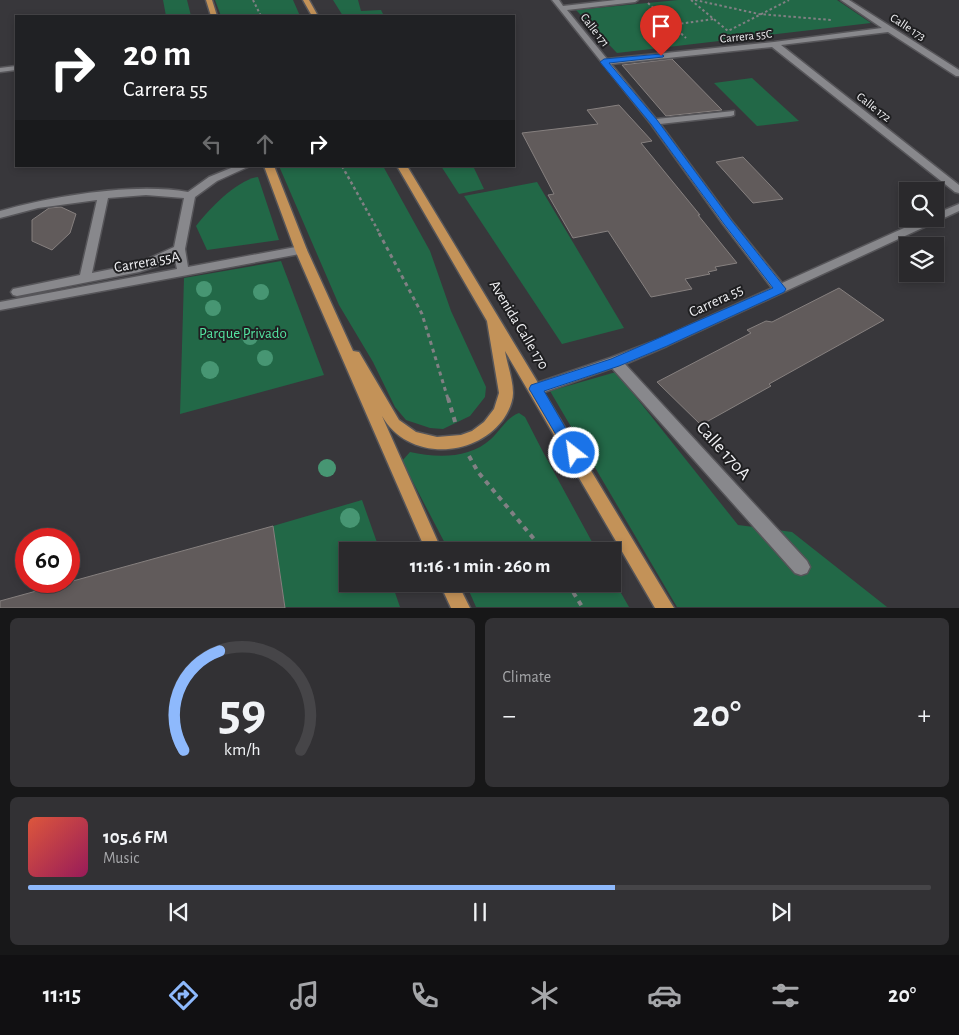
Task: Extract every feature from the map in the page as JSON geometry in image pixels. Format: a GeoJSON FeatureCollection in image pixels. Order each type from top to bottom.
{"type":"FeatureCollection","features":[{"type":"Feature","properties":{"kind":"main road"},"geometry":{"type":"LineString","coordinates":[[209,0],[214,15]]}},
{"type":"Feature","properties":{"kind":"main road"},"geometry":{"type":"LineString","coordinates":[[306,0],[314,15]]}},
{"type":"Feature","properties":{"kind":"main road"},"geometry":{"type":"LineString","coordinates":[[270,167],[301,250],[430,542]]}},
{"type":"Feature","properties":{"kind":"main road","name":"Avenida Calle 170"},"geometry":{"type":"LineString","coordinates":[[403,167],[536,389],[664,608]]}},
{"type":"Feature","properties":{"kind":"main road"},"geometry":{"type":"LineString","coordinates":[[330,316],[394,424],[412,437],[437,443],[462,441],[476,435],[489,426],[501,411],[506,393],[492,315]]}},
{"type":"Feature","properties":{"kind":"main road"},"geometry":{"type":"LineString","coordinates":[[454,592],[461,608]]}},
{"type":"Feature","properties":{"kind":"street"},"geometry":{"type":"LineString","coordinates":[[558,4],[635,0]]}},
{"type":"Feature","properties":{"kind":"street","name":"Calle 173"},"geometry":{"type":"LineString","coordinates":[[844,0],[959,74]]}},
{"type":"Feature","properties":{"kind":"street","name":"Calle 171"},"geometry":{"type":"LineString","coordinates":[[558,4],[654,122],[727,222],[780,289]]}},
{"type":"Feature","properties":{"kind":"street","name":"Carrera 55C"},"geometry":{"type":"LineString","coordinates":[[604,62],[774,44],[890,29]]}},
{"type":"Feature","properties":{"kind":"street","name":"Calle 172"},"geometry":{"type":"LineString","coordinates":[[774,44],[959,190]]}},
{"type":"Feature","properties":{"kind":"street"},"geometry":{"type":"LineString","coordinates":[[0,70],[15,68]]}},
{"type":"Feature","properties":{"kind":"street"},"geometry":{"type":"LineString","coordinates":[[654,122],[731,113]]}},
{"type":"Feature","properties":{"kind":"street"},"geometry":{"type":"LineString","coordinates":[[183,272],[179,249],[190,196],[213,180],[243,167]]}},
{"type":"Feature","properties":{"kind":"street"},"geometry":{"type":"LineString","coordinates":[[0,215],[17,209],[72,198],[103,196],[139,190],[171,192],[190,196]]}},
{"type":"Feature","properties":{"kind":"street"},"geometry":{"type":"LineString","coordinates":[[85,278],[103,196]]}},
{"type":"Feature","properties":{"kind":"street","name":"Carrera 55"},"geometry":{"type":"LineString","coordinates":[[944,214],[959,207]]}},
{"type":"Feature","properties":{"kind":"street","name":"Carrera 55"},"geometry":{"type":"LineString","coordinates":[[536,389],[615,362],[662,343],[914,227]]}},
{"type":"Feature","properties":{"kind":"street"},"geometry":{"type":"LineString","coordinates":[[17,292],[139,268],[179,249]]}},
{"type":"Feature","properties":{"kind":"street","name":"Carrera 55A"},"geometry":{"type":"LineString","coordinates":[[0,306],[301,250]]}},
{"type":"Feature","properties":{"kind":"street","name":"Calle 170A"},"geometry":{"type":"LineString","coordinates":[[615,362],[801,567]]}},
{"type":"Feature","properties":{"kind":"path"},"geometry":{"type":"LineString","coordinates":[[253,0],[261,15]]}},
{"type":"Feature","properties":{"kind":"path"},"geometry":{"type":"LineString","coordinates":[[691,0],[728,31],[790,0]]}},
{"type":"Feature","properties":{"kind":"path"},"geometry":{"type":"LineString","coordinates":[[695,0],[760,14],[834,20]]}},
{"type":"Feature","properties":{"kind":"path"},"geometry":{"type":"LineString","coordinates":[[647,3],[686,38]]}},
{"type":"Feature","properties":{"kind":"path"},"geometry":{"type":"LineString","coordinates":[[671,25],[715,19]]}},
{"type":"Feature","properties":{"kind":"path"},"geometry":{"type":"LineString","coordinates":[[343,167],[402,273],[422,314],[447,400],[462,441],[478,472],[536,542]]}},
{"type":"Feature","properties":{"kind":"path"},"geometry":{"type":"LineString","coordinates":[[573,592],[583,608]]}},
{"type":"Feature","properties":{"kind":"green space"},"geometry":{"type":"Polygon","coordinates":[[[163,0],[187,0],[191,15],[166,15],[163,0]]]}},
{"type":"Feature","properties":{"kind":"green space"},"geometry":{"type":"Polygon","coordinates":[[[215,0],[293,0],[300,15],[221,15],[215,0]]]}},
{"type":"Feature","properties":{"kind":"green space"},"geometry":{"type":"Polygon","coordinates":[[[333,0],[358,0],[361,11],[381,10],[384,15],[342,15],[333,0]]]}},
{"type":"Feature","properties":{"kind":"green space"},"geometry":{"type":"Polygon","coordinates":[[[678,0],[837,0],[871,23],[617,53],[576,10],[678,0]]]}},
{"type":"Feature","properties":{"kind":"green space"},"geometry":{"type":"Polygon","coordinates":[[[752,78],[799,121],[757,126],[714,83],[752,78]]]}},
{"type":"Feature","properties":{"kind":"green space"},"geometry":{"type":"Polygon","coordinates":[[[279,167],[384,167],[430,251],[451,311],[486,387],[485,397],[470,416],[443,429],[430,428],[406,420],[395,407],[373,362],[339,305],[279,167]]]}},
{"type":"Feature","properties":{"kind":"green space"},"geometry":{"type":"Polygon","coordinates":[[[442,167],[473,167],[484,189],[459,194],[442,167]]]}},
{"type":"Feature","properties":{"kind":"green space"},"geometry":{"type":"Polygon","coordinates":[[[258,177],[279,240],[207,250],[196,226],[233,189],[250,179],[258,177]]]}},
{"type":"Feature","properties":{"kind":"green space"},"geometry":{"type":"Polygon","coordinates":[[[537,182],[624,328],[562,344],[464,196],[537,182]]]}},
{"type":"Feature","properties":{"kind":"green space","name":"Parque Privado"},"geometry":{"type":"Polygon","coordinates":[[[281,261],[324,375],[180,414],[184,278],[281,261]]]}},
{"type":"Feature","properties":{"kind":"green space"},"geometry":{"type":"Polygon","coordinates":[[[616,372],[738,525],[792,532],[887,607],[677,607],[550,391],[616,372]]]}},
{"type":"Feature","properties":{"kind":"green space"},"geometry":{"type":"Polygon","coordinates":[[[519,413],[525,417],[592,542],[444,542],[402,461],[410,452],[442,456],[473,450],[491,439],[519,413]]]}},
{"type":"Feature","properties":{"kind":"green space"},"geometry":{"type":"Polygon","coordinates":[[[362,500],[377,542],[339,542],[339,592],[395,592],[400,607],[285,607],[273,526],[362,500]]]}},
{"type":"Feature","properties":{"kind":"green space"},"geometry":{"type":"Polygon","coordinates":[[[469,592],[620,592],[629,607],[476,607],[469,592]]]}},
{"type":"Feature","properties":{"kind":"building"},"geometry":{"type":"Polygon","coordinates":[[[672,59],[722,110],[666,116],[622,65],[672,59]]]}},
{"type":"Feature","properties":{"kind":"building"},"geometry":{"type":"Polygon","coordinates":[[[619,105],[652,141],[641,143],[737,263],[715,267],[717,270],[708,272],[710,274],[685,279],[692,289],[651,297],[608,231],[573,238],[548,195],[554,194],[522,133],[598,124],[587,110],[619,105]]]}},
{"type":"Feature","properties":{"kind":"building"},"geometry":{"type":"Polygon","coordinates":[[[743,157],[783,199],[753,203],[716,162],[743,157]]]}},
{"type":"Feature","properties":{"kind":"building"},"geometry":{"type":"Polygon","coordinates":[[[61,207],[76,214],[70,233],[52,250],[32,241],[32,220],[49,208],[61,207]]]}},
{"type":"Feature","properties":{"kind":"building"},"geometry":{"type":"Polygon","coordinates":[[[839,288],[884,320],[769,384],[771,386],[701,425],[657,382],[751,333],[747,330],[766,321],[772,322],[839,288]]]}},
{"type":"Feature","properties":{"kind":"building"},"geometry":{"type":"Polygon","coordinates":[[[273,526],[285,608],[0,608],[0,601],[29,593],[80,593],[80,579],[273,526]]]}},
{"type":"Feature","properties":{"kind":"route"},"geometry":{"type":"LineString","coordinates":[[574,453],[536,389],[615,362],[662,343],[780,289],[727,222],[654,122],[604,62],[661,56]]}}]}
